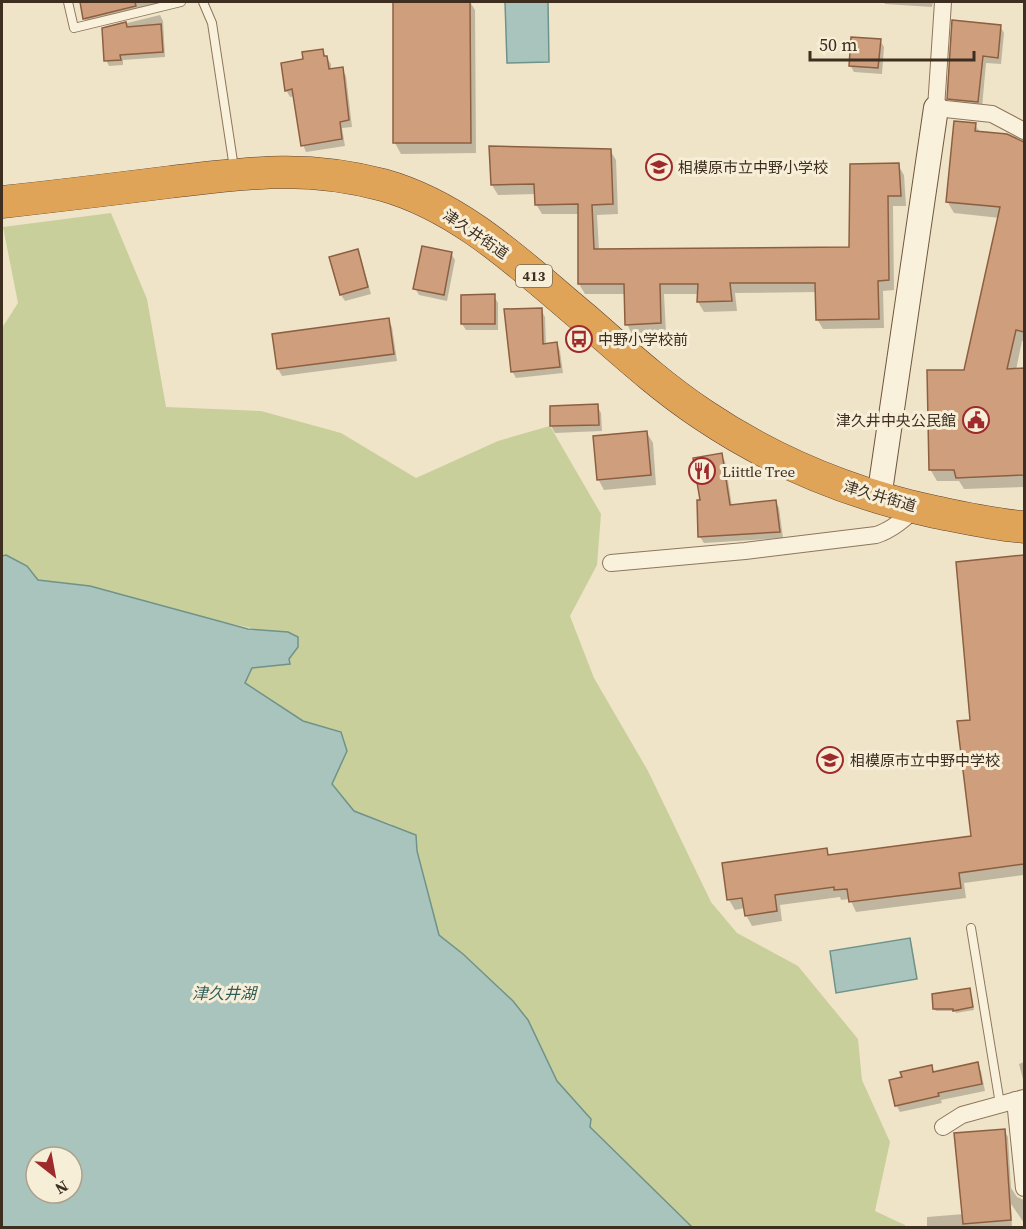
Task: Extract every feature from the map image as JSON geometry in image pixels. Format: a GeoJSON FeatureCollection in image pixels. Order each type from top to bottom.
{"type":"FeatureCollection","features":[{"type":"Feature","properties":{"kind":"highway","name":"津久井街道"},"geometry":{"type":"LineString","coordinates":[[2,202],[286,171],[343,176],[396,189],[433,205],[472,227],[656,379],[702,414],[756,447],[792,465],[879,498],[970,519],[1024,527]]}},
{"type":"Feature","properties":{"kind":"street"},"geometry":{"type":"LineString","coordinates":[[879,498],[908,290],[932,146],[943,2]]}},
{"type":"Feature","properties":{"kind":"street"},"geometry":{"type":"LineString","coordinates":[[936,108],[992,114],[1024,131]]}},
{"type":"Feature","properties":{"kind":"street"},"geometry":{"type":"LineString","coordinates":[[611,563],[745,551],[876,534],[888,530],[916,507]]}},
{"type":"Feature","properties":{"kind":"street"},"geometry":{"type":"LineString","coordinates":[[943,1127],[962,1115],[1013,1101],[1024,1188]]}},
{"type":"Feature","properties":{"kind":"lane"},"geometry":{"type":"LineString","coordinates":[[68,2],[74,28],[181,2]]}},
{"type":"Feature","properties":{"kind":"lane"},"geometry":{"type":"LineString","coordinates":[[203,2],[212,23],[235,175]]}},
{"type":"Feature","properties":{"kind":"lane"},"geometry":{"type":"LineString","coordinates":[[971,928],[1013,1101]]}},
{"type":"Feature","properties":{"kind":"green space"},"geometry":{"type":"Polygon","coordinates":[[[111,213],[147,299],[166,407],[261,411],[341,433],[416,478],[498,441],[550,426],[601,514],[597,565],[570,616],[594,678],[648,771],[711,902],[737,933],[798,966],[858,1039],[862,1080],[890,1142],[875,1211],[906,1227],[692,1227],[590,1127],[557,1081],[528,1020],[439,936],[417,851],[391,824],[354,811],[332,784],[347,752],[245,683],[252,668],[289,636],[149,606],[90,586],[38,580],[6,556],[2,556],[2,328],[18,303],[3,227],[111,213]]]}},
{"type":"Feature","properties":{"kind":"water"},"geometry":{"type":"Polygon","coordinates":[[[505,2],[548,2],[549,62],[507,63],[505,2]]]}},
{"type":"Feature","properties":{"kind":"water","name":"津久井湖"},"geometry":{"type":"Polygon","coordinates":[[[6,555],[27,566],[38,580],[90,586],[248,629],[288,632],[298,637],[298,647],[289,659],[290,664],[252,668],[245,683],[303,721],[341,732],[347,751],[332,784],[354,811],[416,835],[417,851],[439,935],[513,1001],[528,1020],[557,1081],[591,1119],[590,1127],[692,1227],[2,1227],[2,556],[6,555]]]}},
{"type":"Feature","properties":{"kind":"water"},"geometry":{"type":"Polygon","coordinates":[[[910,938],[917,979],[836,993],[830,951],[910,938]]]}},
{"type":"Feature","properties":{"kind":"building"},"geometry":{"type":"Polygon","coordinates":[[[80,2],[135,2],[136,6],[83,19],[80,2]]]}},
{"type":"Feature","properties":{"kind":"building"},"geometry":{"type":"Polygon","coordinates":[[[393,2],[470,2],[471,143],[393,143],[393,2]]]}},
{"type":"Feature","properties":{"kind":"building"},"geometry":{"type":"Polygon","coordinates":[[[952,20],[1001,25],[998,58],[983,56],[978,102],[947,99],[952,20]]]}},
{"type":"Feature","properties":{"kind":"building"},"geometry":{"type":"Polygon","coordinates":[[[126,22],[127,27],[161,24],[163,52],[120,55],[121,60],[104,61],[102,28],[126,22]]]}},
{"type":"Feature","properties":{"kind":"building"},"geometry":{"type":"Polygon","coordinates":[[[851,37],[881,39],[878,68],[849,66],[851,37]]]}},
{"type":"Feature","properties":{"kind":"building"},"geometry":{"type":"Polygon","coordinates":[[[323,49],[324,56],[327,56],[329,69],[343,67],[349,120],[340,122],[342,139],[301,146],[292,89],[285,91],[281,63],[303,59],[302,52],[323,49]]]}},
{"type":"Feature","properties":{"kind":"building"},"geometry":{"type":"Polygon","coordinates":[[[954,121],[976,123],[975,131],[1007,134],[1024,142],[1024,332],[1016,330],[1007,369],[1024,368],[1024,475],[956,478],[954,470],[929,470],[927,370],[964,370],[1000,207],[946,202],[954,121]]]}},
{"type":"Feature","properties":{"kind":"building"},"geometry":{"type":"Polygon","coordinates":[[[489,146],[611,149],[613,204],[592,205],[594,249],[849,247],[850,164],[899,163],[901,196],[888,196],[889,280],[878,281],[879,319],[816,320],[815,283],[730,283],[732,301],[697,302],[698,284],[660,284],[661,323],[625,325],[624,284],[578,284],[578,204],[535,205],[534,184],[491,185],[489,146]]]}},
{"type":"Feature","properties":{"kind":"building"},"geometry":{"type":"Polygon","coordinates":[[[422,246],[452,252],[444,295],[413,289],[422,246]]]}},
{"type":"Feature","properties":{"kind":"building"},"geometry":{"type":"Polygon","coordinates":[[[358,249],[368,287],[340,295],[329,257],[358,249]]]}},
{"type":"Feature","properties":{"kind":"building"},"geometry":{"type":"Polygon","coordinates":[[[495,294],[495,324],[461,324],[461,295],[495,294]]]}},
{"type":"Feature","properties":{"kind":"building"},"geometry":{"type":"Polygon","coordinates":[[[542,308],[543,344],[557,342],[560,367],[511,372],[504,309],[542,308]]]}},
{"type":"Feature","properties":{"kind":"building"},"geometry":{"type":"Polygon","coordinates":[[[389,318],[394,354],[277,369],[272,334],[389,318]]]}},
{"type":"Feature","properties":{"kind":"building"},"geometry":{"type":"Polygon","coordinates":[[[598,404],[599,425],[550,426],[550,406],[598,404]]]}},
{"type":"Feature","properties":{"kind":"building"},"geometry":{"type":"Polygon","coordinates":[[[647,431],[651,475],[597,480],[593,436],[647,431]]]}},
{"type":"Feature","properties":{"kind":"building"},"geometry":{"type":"Polygon","coordinates":[[[722,453],[730,505],[776,500],[780,532],[698,537],[697,500],[700,500],[693,458],[722,453]]]}},
{"type":"Feature","properties":{"kind":"building"},"geometry":{"type":"Polygon","coordinates":[[[1024,555],[1024,864],[959,873],[961,888],[849,902],[847,889],[834,890],[834,887],[775,895],[777,911],[745,916],[742,898],[727,900],[722,863],[827,848],[828,855],[971,836],[957,721],[970,720],[956,562],[1024,555]]]}},
{"type":"Feature","properties":{"kind":"building"},"geometry":{"type":"Polygon","coordinates":[[[970,988],[973,1007],[953,1011],[953,1009],[933,1009],[932,994],[970,988]]]}},
{"type":"Feature","properties":{"kind":"building"},"geometry":{"type":"Polygon","coordinates":[[[978,1062],[982,1084],[938,1093],[939,1096],[895,1106],[889,1080],[902,1077],[900,1072],[932,1065],[933,1072],[978,1062]]]}},
{"type":"Feature","properties":{"kind":"building"},"geometry":{"type":"Polygon","coordinates":[[[1005,1129],[1011,1220],[963,1224],[954,1133],[1005,1129]]]}},
{"type":"Feature","properties":{"kind":"place","name":"相模原市立中野小学校"},"geometry":{"type":"Point","coordinates":[659,167]}},
{"type":"Feature","properties":{"kind":"place","name":"中野小学校前"},"geometry":{"type":"Point","coordinates":[579,339]}},
{"type":"Feature","properties":{"kind":"place","name":"津久井中央公民館"},"geometry":{"type":"Point","coordinates":[976,420]}},
{"type":"Feature","properties":{"kind":"place","name":"Liittle Tree"},"geometry":{"type":"Point","coordinates":[702,471]}},
{"type":"Feature","properties":{"kind":"place","name":"相模原市立中野中学校"},"geometry":{"type":"Point","coordinates":[830,760]}}]}
